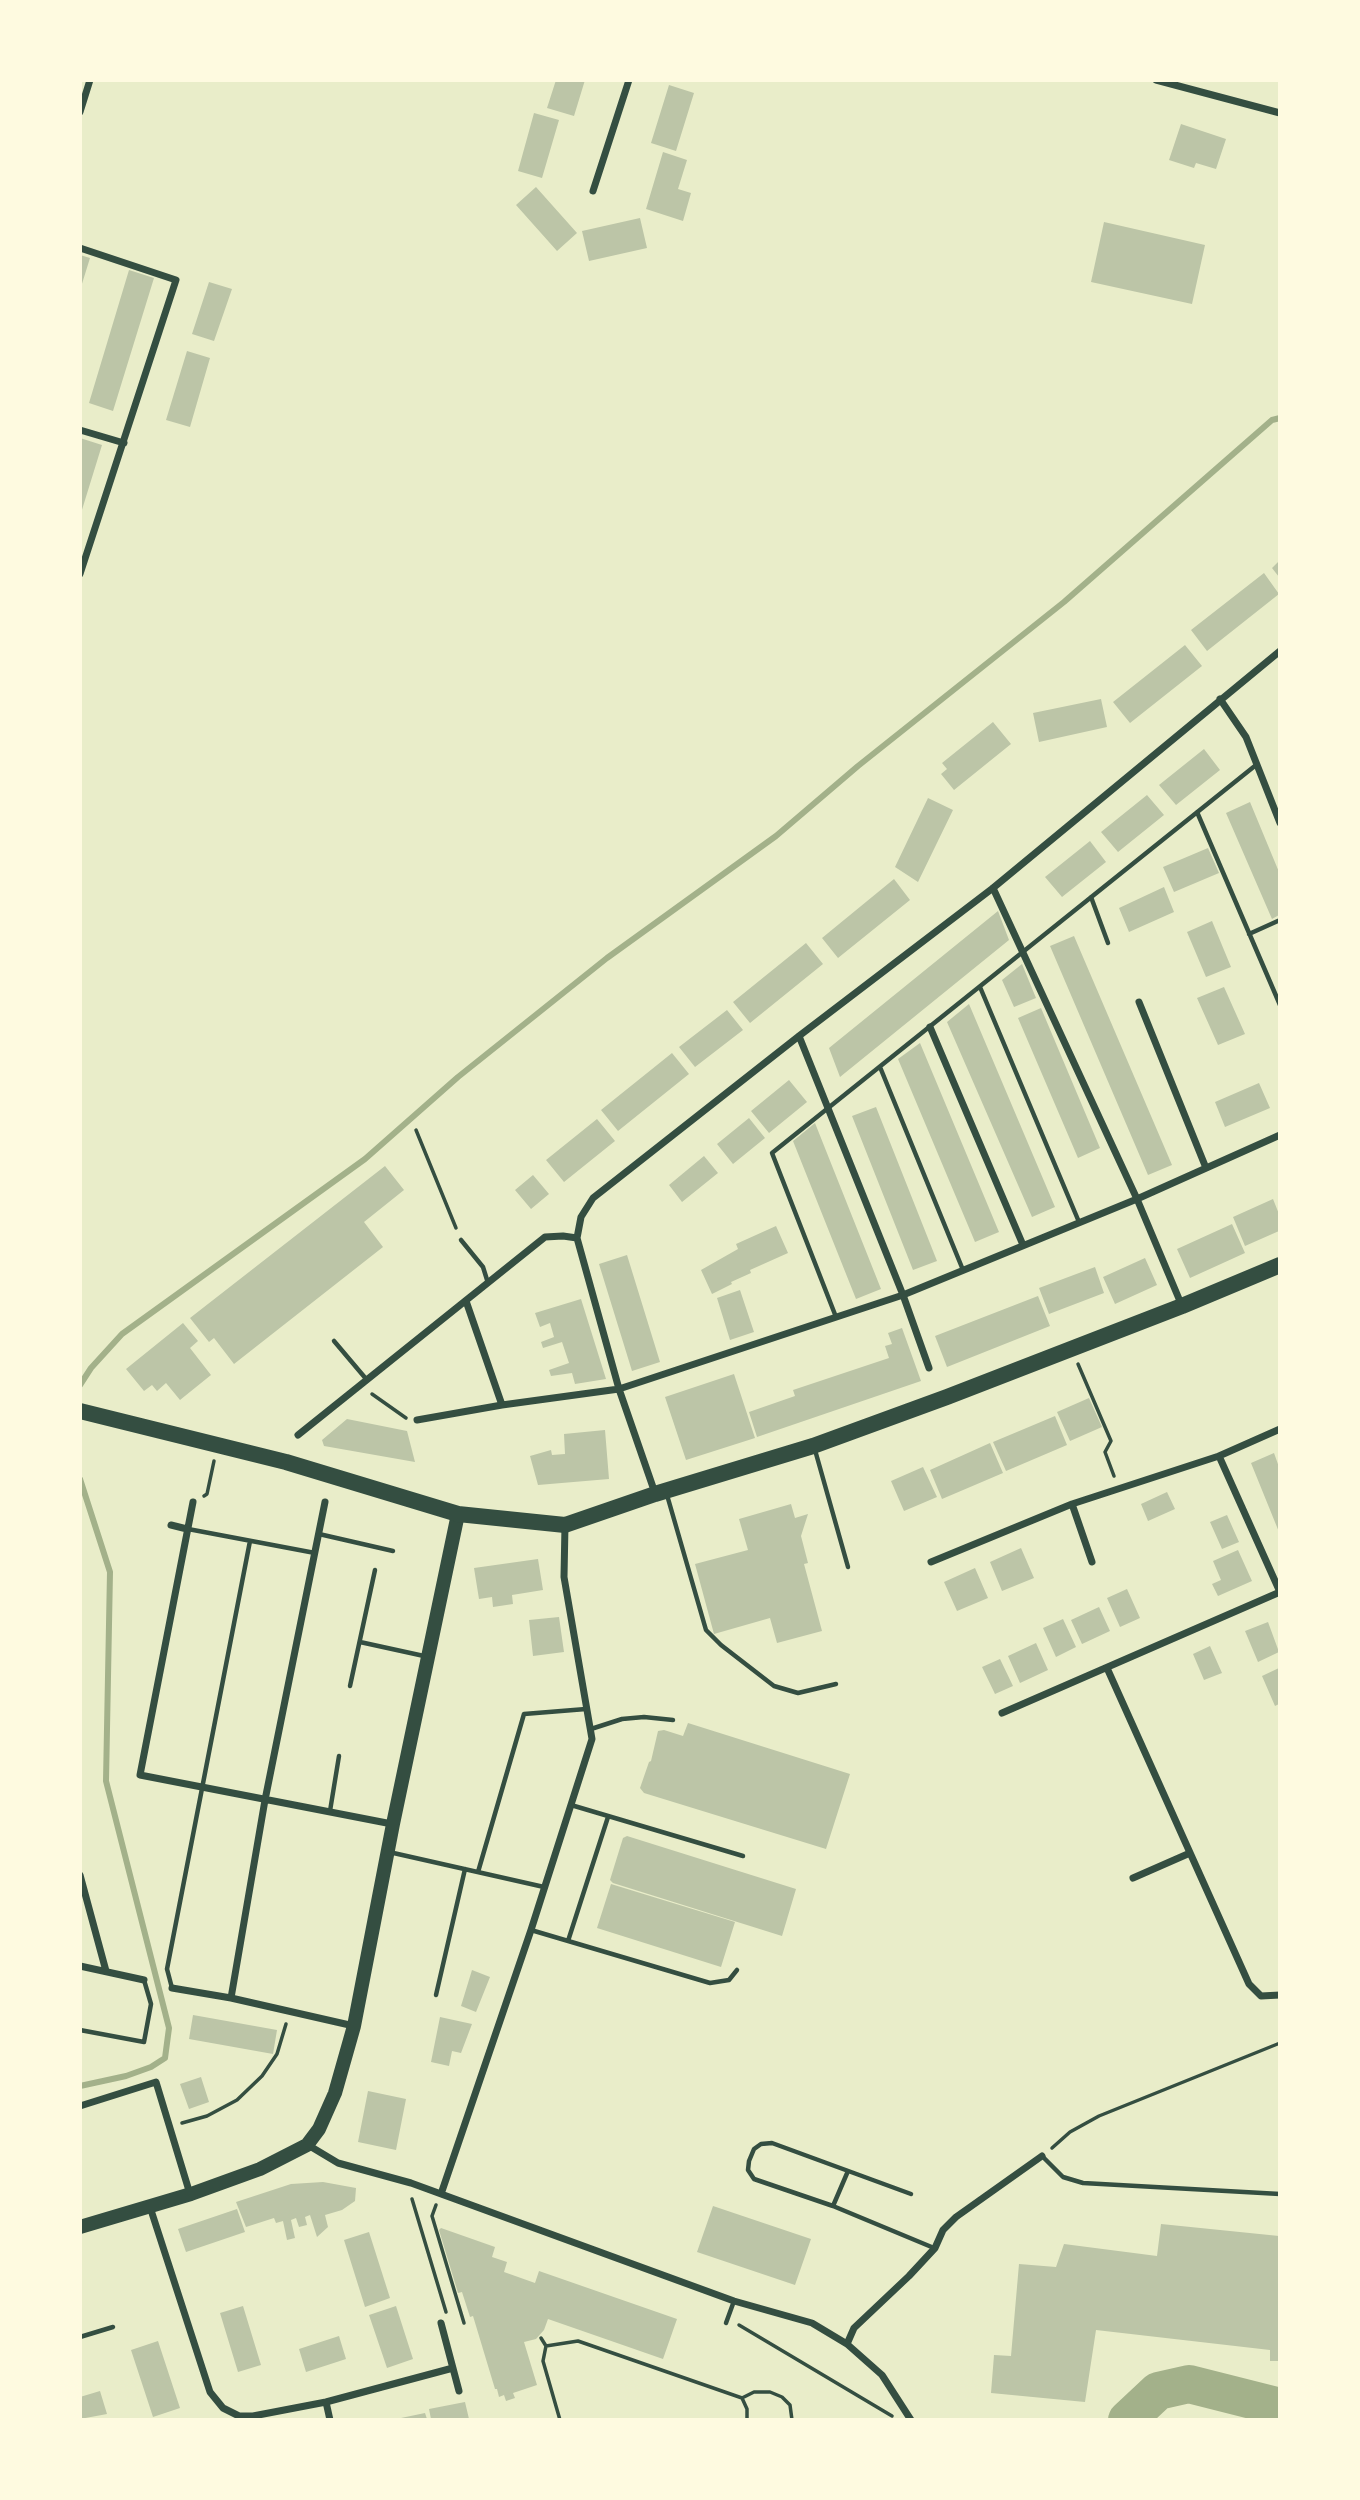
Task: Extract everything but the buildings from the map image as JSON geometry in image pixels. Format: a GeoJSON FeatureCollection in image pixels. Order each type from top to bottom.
{"type":"FeatureCollection","features":[{"type":"Feature","properties":{"kind":"highway"},"geometry":{"type":"LineString","coordinates":[[80,1411],[286,1462],[458,1514],[565,1525],[660,1492],[813,1446],[1072,1349],[1279,1265]]}},
{"type":"Feature","properties":{"kind":"main road"},"geometry":{"type":"LineString","coordinates":[[80,2227],[191,2194],[260,2169],[307,2145],[319,2129],[335,2093],[354,2026],[458,1514]]}},
{"type":"Feature","properties":{"kind":"street"},"geometry":{"type":"LineString","coordinates":[[80,113],[90,80]]}},
{"type":"Feature","properties":{"kind":"street"},"geometry":{"type":"LineString","coordinates":[[593,191],[629,80]]}},
{"type":"Feature","properties":{"kind":"street"},"geometry":{"type":"LineString","coordinates":[[1156,80],[1279,113]]}},
{"type":"Feature","properties":{"kind":"street"},"geometry":{"type":"LineString","coordinates":[[80,248],[176,280],[80,574]]}},
{"type":"Feature","properties":{"kind":"street"},"geometry":{"type":"LineString","coordinates":[[80,430],[124,443]]}},
{"type":"Feature","properties":{"kind":"street"},"geometry":{"type":"LineString","coordinates":[[660,1492],[619,1389],[577,1238],[581,1217],[593,1198],[993,888],[1279,651]]}},
{"type":"Feature","properties":{"kind":"street"},"geometry":{"type":"LineString","coordinates":[[1220,699],[1246,737],[1279,823]]}},
{"type":"Feature","properties":{"kind":"street"},"geometry":{"type":"LineString","coordinates":[[993,888],[1137,1199],[1182,1306]]}},
{"type":"Feature","properties":{"kind":"street"},"geometry":{"type":"LineString","coordinates":[[1139,1002],[1206,1168]]}},
{"type":"Feature","properties":{"kind":"street"},"geometry":{"type":"LineString","coordinates":[[930,1027],[1023,1245]]}},
{"type":"Feature","properties":{"kind":"street"},"geometry":{"type":"LineString","coordinates":[[799,1036],[903,1295],[929,1368]]}},
{"type":"Feature","properties":{"kind":"street"},"geometry":{"type":"LineString","coordinates":[[417,1420],[619,1389],[903,1295],[1137,1199],[1279,1135]]}},
{"type":"Feature","properties":{"kind":"street"},"geometry":{"type":"LineString","coordinates":[[298,1435],[545,1237],[577,1238]]}},
{"type":"Feature","properties":{"kind":"street"},"geometry":{"type":"LineString","coordinates":[[466,1301],[502,1405]]}},
{"type":"Feature","properties":{"kind":"street"},"geometry":{"type":"LineString","coordinates":[[931,1562],[1072,1504],[1219,1456],[1279,1429]]}},
{"type":"Feature","properties":{"kind":"street"},"geometry":{"type":"LineString","coordinates":[[1002,1713],[1279,1592],[1219,1456]]}},
{"type":"Feature","properties":{"kind":"street"},"geometry":{"type":"LineString","coordinates":[[193,1502],[140,1775],[393,1824]]}},
{"type":"Feature","properties":{"kind":"street"},"geometry":{"type":"LineString","coordinates":[[231,1998],[265,1800],[325,1502]]}},
{"type":"Feature","properties":{"kind":"street"},"geometry":{"type":"LineString","coordinates":[[1072,1504],[1092,1562]]}},
{"type":"Feature","properties":{"kind":"street"},"geometry":{"type":"LineString","coordinates":[[171,1525],[187,1529]]}},
{"type":"Feature","properties":{"kind":"street"},"geometry":{"type":"LineString","coordinates":[[441,2194],[531,1930],[592,1739],[564,1577],[565,1525]]}},
{"type":"Feature","properties":{"kind":"street"},"geometry":{"type":"LineString","coordinates":[[1107,1668],[1249,1984],[1261,1996],[1279,1994]]}},
{"type":"Feature","properties":{"kind":"street"},"geometry":{"type":"LineString","coordinates":[[1133,1878],[1190,1853]]}},
{"type":"Feature","properties":{"kind":"street"},"geometry":{"type":"LineString","coordinates":[[80,1875],[106,1970]]}},
{"type":"Feature","properties":{"kind":"street"},"geometry":{"type":"LineString","coordinates":[[80,1966],[144,1980]]}},
{"type":"Feature","properties":{"kind":"street"},"geometry":{"type":"LineString","coordinates":[[172,1988],[231,1998],[354,2026]]}},
{"type":"Feature","properties":{"kind":"street"},"geometry":{"type":"LineString","coordinates":[[80,2106],[156,2082],[191,2194]]}},
{"type":"Feature","properties":{"kind":"street"},"geometry":{"type":"LineString","coordinates":[[307,2145],[338,2163],[411,2183],[734,2301],[812,2323],[847,2344],[882,2375],[910,2417]]}},
{"type":"Feature","properties":{"kind":"street"},"geometry":{"type":"LineString","coordinates":[[847,2344],[854,2328],[935,2248],[943,2230],[956,2217],[1042,2156]]}},
{"type":"Feature","properties":{"kind":"street"},"geometry":{"type":"LineString","coordinates":[[149,2207],[210,2392],[223,2409],[239,2416],[253,2416],[326,2402],[453,2368]]}},
{"type":"Feature","properties":{"kind":"street"},"geometry":{"type":"LineString","coordinates":[[441,2323],[459,2391]]}},
{"type":"Feature","properties":{"kind":"street"},"geometry":{"type":"LineString","coordinates":[[326,2402],[330,2420]]}},
{"type":"Feature","properties":{"kind":"lane"},"geometry":{"type":"LineString","coordinates":[[836,1317],[772,1153],[1256,765]]}},
{"type":"Feature","properties":{"kind":"lane"},"geometry":{"type":"LineString","coordinates":[[1197,812],[1279,1004]]}},
{"type":"Feature","properties":{"kind":"lane"},"geometry":{"type":"LineString","coordinates":[[1091,897],[1108,943]]}},
{"type":"Feature","properties":{"kind":"lane"},"geometry":{"type":"LineString","coordinates":[[1250,934],[1279,920]]}},
{"type":"Feature","properties":{"kind":"lane"},"geometry":{"type":"LineString","coordinates":[[980,987],[1079,1223]]}},
{"type":"Feature","properties":{"kind":"lane"},"geometry":{"type":"LineString","coordinates":[[880,1066],[963,1271]]}},
{"type":"Feature","properties":{"kind":"lane"},"geometry":{"type":"LineString","coordinates":[[461,1240],[483,1267],[488,1283]]}},
{"type":"Feature","properties":{"kind":"lane"},"geometry":{"type":"LineString","coordinates":[[334,1341],[363,1383]]}},
{"type":"Feature","properties":{"kind":"lane"},"geometry":{"type":"LineString","coordinates":[[813,1446],[848,1567]]}},
{"type":"Feature","properties":{"kind":"lane"},"geometry":{"type":"LineString","coordinates":[[660,1492],[706,1630],[774,1686],[798,1693],[836,1684]]}},
{"type":"Feature","properties":{"kind":"lane"},"geometry":{"type":"LineString","coordinates":[[187,1529],[315,1553]]}},
{"type":"Feature","properties":{"kind":"lane"},"geometry":{"type":"LineString","coordinates":[[319,1534],[393,1551]]}},
{"type":"Feature","properties":{"kind":"lane"},"geometry":{"type":"LineString","coordinates":[[172,1988],[167,1969],[250,1541]]}},
{"type":"Feature","properties":{"kind":"lane"},"geometry":{"type":"LineString","coordinates":[[350,1686],[375,1570]]}},
{"type":"Feature","properties":{"kind":"lane"},"geometry":{"type":"LineString","coordinates":[[360,1642],[428,1657]]}},
{"type":"Feature","properties":{"kind":"lane"},"geometry":{"type":"LineString","coordinates":[[478,1872],[524,1713],[587,1709]]}},
{"type":"Feature","properties":{"kind":"lane"},"geometry":{"type":"LineString","coordinates":[[591,1729],[622,1719],[644,1717],[673,1720]]}},
{"type":"Feature","properties":{"kind":"lane"},"geometry":{"type":"LineString","coordinates":[[330,1812],[339,1756]]}},
{"type":"Feature","properties":{"kind":"lane"},"geometry":{"type":"LineString","coordinates":[[571,1805],[743,1856]]}},
{"type":"Feature","properties":{"kind":"lane"},"geometry":{"type":"LineString","coordinates":[[568,1941],[608,1817]]}},
{"type":"Feature","properties":{"kind":"lane"},"geometry":{"type":"LineString","coordinates":[[388,1852],[545,1887]]}},
{"type":"Feature","properties":{"kind":"lane"},"geometry":{"type":"LineString","coordinates":[[436,1995],[465,1869]]}},
{"type":"Feature","properties":{"kind":"lane"},"geometry":{"type":"LineString","coordinates":[[531,1930],[710,1983],[729,1980],[737,1970]]}},
{"type":"Feature","properties":{"kind":"lane"},"geometry":{"type":"LineString","coordinates":[[80,2030],[144,2042],[151,2004],[144,1980]]}},
{"type":"Feature","properties":{"kind":"lane"},"geometry":{"type":"LineString","coordinates":[[911,2194],[772,2143],[761,2144],[754,2149],[748,2170],[754,2179],[832,2206],[935,2248]]}},
{"type":"Feature","properties":{"kind":"lane"},"geometry":{"type":"LineString","coordinates":[[1042,2156],[1063,2178],[1083,2183],[1279,2194]]}},
{"type":"Feature","properties":{"kind":"lane"},"geometry":{"type":"LineString","coordinates":[[832,2206],[848,2171]]}},
{"type":"Feature","properties":{"kind":"lane"},"geometry":{"type":"LineString","coordinates":[[727,2321],[734,2301]]}},
{"type":"Feature","properties":{"kind":"lane"},"geometry":{"type":"LineString","coordinates":[[80,2337],[113,2327]]}},
{"type":"Feature","properties":{"kind":"path"},"geometry":{"type":"LineString","coordinates":[[416,1130],[461,1240]]}},
{"type":"Feature","properties":{"kind":"path"},"geometry":{"type":"LineString","coordinates":[[1072,1349],[1111,1441],[1105,1452],[1119,1489]]}},
{"type":"Feature","properties":{"kind":"path"},"geometry":{"type":"LineString","coordinates":[[363,1383],[408,1420],[417,1420]]}},
{"type":"Feature","properties":{"kind":"path"},"geometry":{"type":"LineString","coordinates":[[193,1502],[207,1494],[217,1446]]}},
{"type":"Feature","properties":{"kind":"path"},"geometry":{"type":"LineString","coordinates":[[169,2127],[207,2116],[237,2100],[262,2076],[276,2054],[285,2031],[288,2011]]}},
{"type":"Feature","properties":{"kind":"path"},"geometry":{"type":"LineString","coordinates":[[1042,2156],[1070,2132],[1099,2116],[1279,2043]]}},
{"type":"Feature","properties":{"kind":"path"},"geometry":{"type":"LineString","coordinates":[[411,2183],[412,2205],[446,2311],[441,2323]]}},
{"type":"Feature","properties":{"kind":"path"},"geometry":{"type":"LineString","coordinates":[[441,2194],[432,2216],[464,2323]]}},
{"type":"Feature","properties":{"kind":"path"},"geometry":{"type":"LineString","coordinates":[[727,2321],[894,2418],[910,2417]]}},
{"type":"Feature","properties":{"kind":"path"},"geometry":{"type":"LineString","coordinates":[[541,2338],[546,2346],[543,2361],[560,2420]]}},
{"type":"Feature","properties":{"kind":"path"},"geometry":{"type":"LineString","coordinates":[[546,2346],[578,2341],[742,2398],[754,2392],[770,2392],[782,2397],[790,2405],[792,2420]]}},
{"type":"Feature","properties":{"kind":"path"},"geometry":{"type":"LineString","coordinates":[[742,2398],[747,2409],[747,2420]]}},
{"type":"Feature","properties":{"kind":"waterway"},"geometry":{"type":"LineString","coordinates":[[80,1385],[91,1368],[122,1334],[365,1159],[458,1077],[607,958],[776,836],[858,766],[1064,602],[1272,420],[1280,418]]}},
{"type":"Feature","properties":{"kind":"waterway"},"geometry":{"type":"LineString","coordinates":[[80,1479],[110,1572],[106,1781],[169,2028],[165,2058],[151,2067],[126,2076],[80,2086]]}},
{"type":"Feature","properties":{"kind":"waterway"},"geometry":{"type":"LineString","coordinates":[[1127,2420],[1158,2391],[1189,2384],[1280,2407]]}}]}
